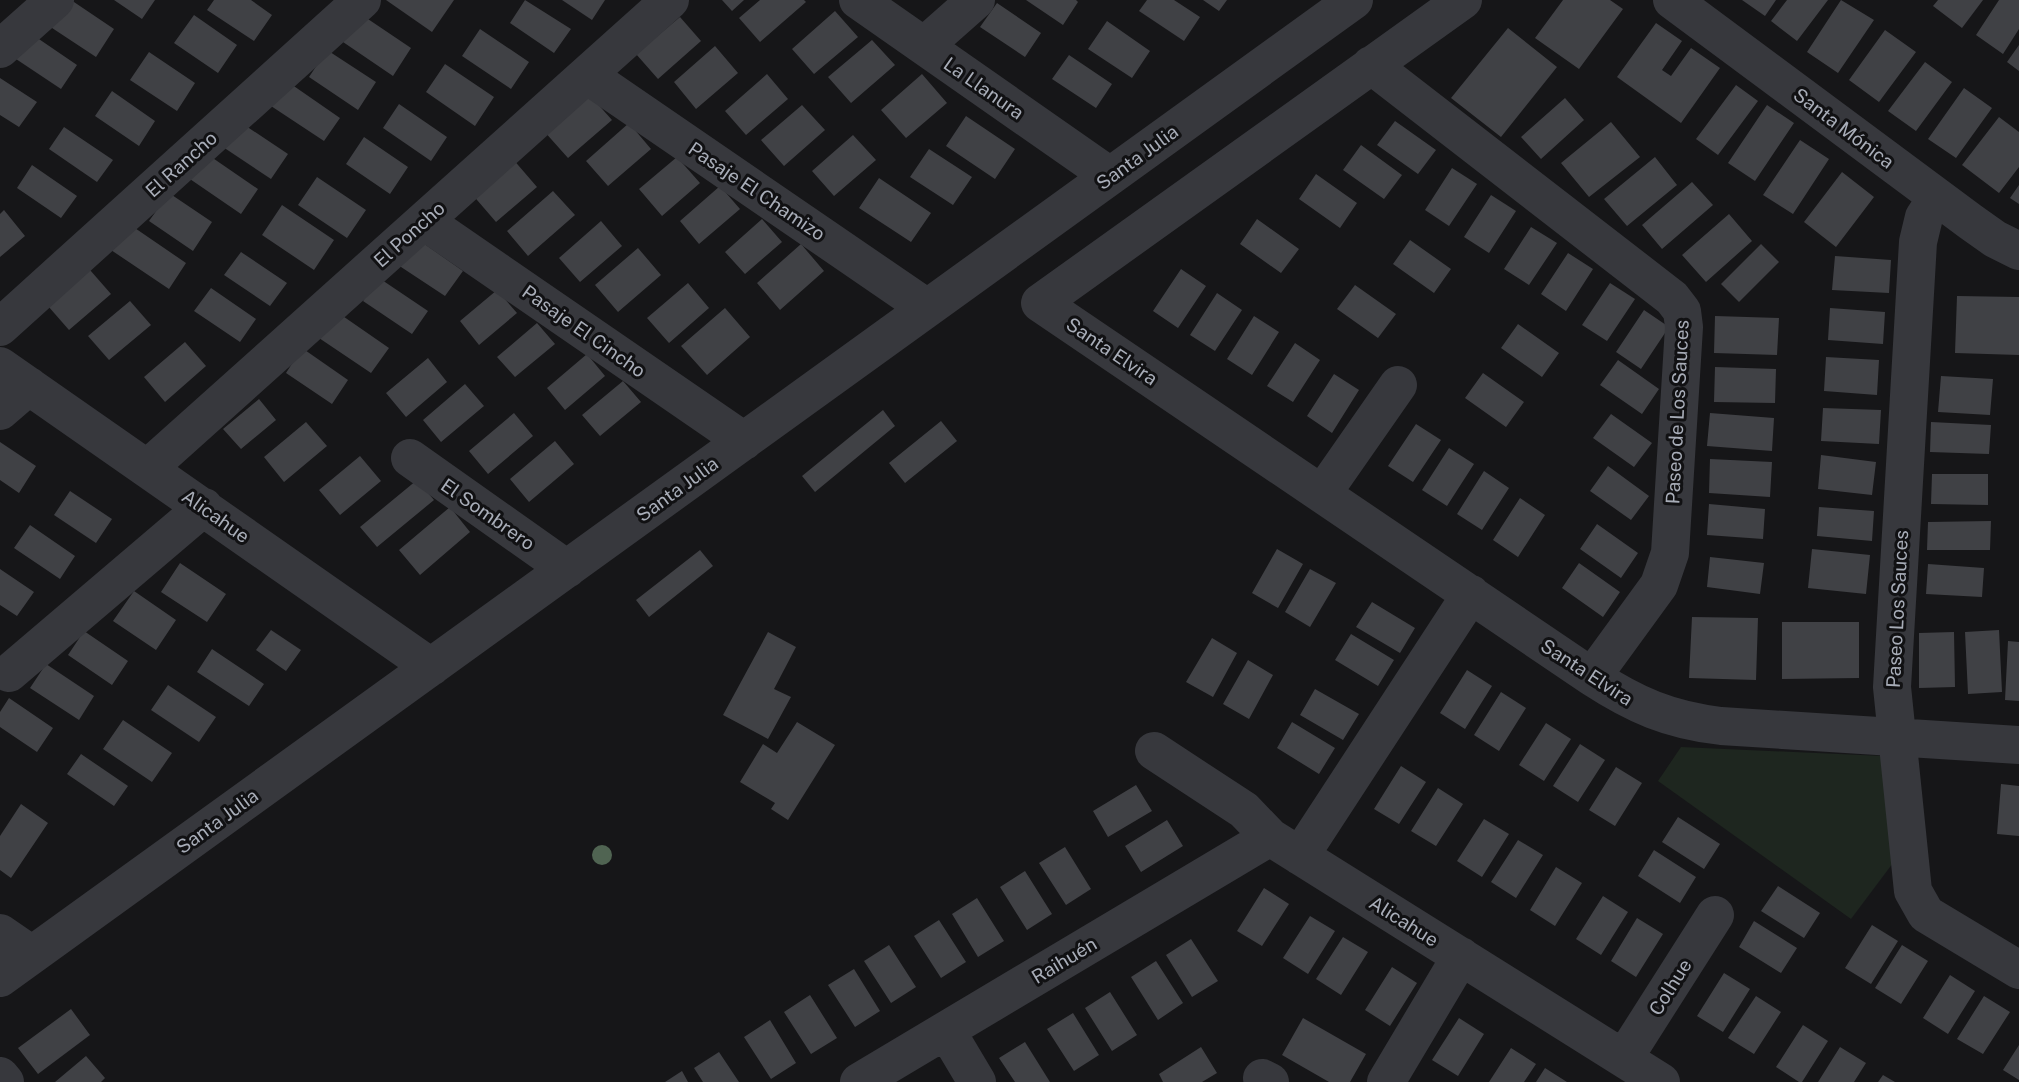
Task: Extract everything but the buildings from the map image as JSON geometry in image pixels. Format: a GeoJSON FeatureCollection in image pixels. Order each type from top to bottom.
{"type":"FeatureCollection","features":[{"type":"Feature","properties":{"kind":"street"},"geometry":{"type":"LineString","coordinates":[[0,49],[55,0]]}},
{"type":"Feature","properties":{"kind":"street","name":"El Rancho"},"geometry":{"type":"LineString","coordinates":[[0,327],[362,0]]}},
{"type":"Feature","properties":{"kind":"street","name":"El Poncho"},"geometry":{"type":"LineString","coordinates":[[148,468],[670,0]]}},
{"type":"Feature","properties":{"kind":"street","name":"La Llanura"},"geometry":{"type":"LineString","coordinates":[[858,0],[1110,176]]}},
{"type":"Feature","properties":{"kind":"street"},"geometry":{"type":"LineString","coordinates":[[924,46],[976,0]]}},
{"type":"Feature","properties":{"kind":"street","name":"Santa Julia"},"geometry":{"type":"LineString","coordinates":[[0,978],[1354,0]]}},
{"type":"Feature","properties":{"kind":"street"},"geometry":{"type":"LineString","coordinates":[[1371,65],[1463,0]]}},
{"type":"Feature","properties":{"kind":"street","name":"Santa Mónica"},"geometry":{"type":"LineString","coordinates":[[1672,0],[1995,239],[2019,251]]}},
{"type":"Feature","properties":{"kind":"street","name":"Santa Elvira"},"geometry":{"type":"LineString","coordinates":[[1371,65],[1040,303],[1592,677],[1642,707],[1693,723],[2019,744]]}},
{"type":"Feature","properties":{"kind":"street","name":"Paseo de Los Sauces"},"geometry":{"type":"LineString","coordinates":[[1371,65],[1672,298],[1682,311],[1684,327],[1670,554],[1659,585],[1592,677]]}},
{"type":"Feature","properties":{"kind":"street","name":"Pasaje El Chamizo"},"geometry":{"type":"LineString","coordinates":[[587,75],[927,308]]}},
{"type":"Feature","properties":{"kind":"street","name":"Paseo Los Sauces"},"geometry":{"type":"LineString","coordinates":[[1937,197],[1924,217],[1918,242],[1892,687],[1913,891],[1926,914],[2019,970]]}},
{"type":"Feature","properties":{"kind":"street","name":"Pasaje El Cincho"},"geometry":{"type":"LineString","coordinates":[[424,221],[744,441]]}},
{"type":"Feature","properties":{"kind":"street"},"geometry":{"type":"LineString","coordinates":[[0,411],[14,376]]}},
{"type":"Feature","properties":{"kind":"street","name":"Alicahue"},"geometry":{"type":"LineString","coordinates":[[14,376],[431,667]]}},
{"type":"Feature","properties":{"kind":"street"},"geometry":{"type":"LineString","coordinates":[[1322,494],[1398,385]]}},
{"type":"Feature","properties":{"kind":"street","name":"El Sombrero"},"geometry":{"type":"LineString","coordinates":[[410,458],[567,569]]}},
{"type":"Feature","properties":{"kind":"street"},"geometry":{"type":"LineString","coordinates":[[9,673],[204,507]]}},
{"type":"Feature","properties":{"kind":"street","name":"Raihuén"},"geometry":{"type":"LineString","coordinates":[[859,1082],[946,1030],[1285,847],[1471,594]]}},
{"type":"Feature","properties":{"kind":"street","name":"Alicahue"},"geometry":{"type":"LineString","coordinates":[[1154,751],[1244,810],[1285,847],[1661,1082]]}},
{"type":"Feature","properties":{"kind":"street","name":"Colhue"},"geometry":{"type":"LineString","coordinates":[[1625,1059],[1715,915]]}},
{"type":"Feature","properties":{"kind":"street"},"geometry":{"type":"LineString","coordinates":[[0,933],[32,955]]}},
{"type":"Feature","properties":{"kind":"street"},"geometry":{"type":"LineString","coordinates":[[1386,1082],[1461,956]]}},
{"type":"Feature","properties":{"kind":"street"},"geometry":{"type":"LineString","coordinates":[[946,1030],[977,1082]]}},
{"type":"Feature","properties":{"kind":"street"},"geometry":{"type":"LineString","coordinates":[[0,1076],[5,1082]]}},
{"type":"Feature","properties":{"kind":"shaded area"},"geometry":{"type":"Polygon","coordinates":[[[1681,747],[1883,756],[1893,863],[1851,919],[1658,781],[1681,747]]]}}]}
